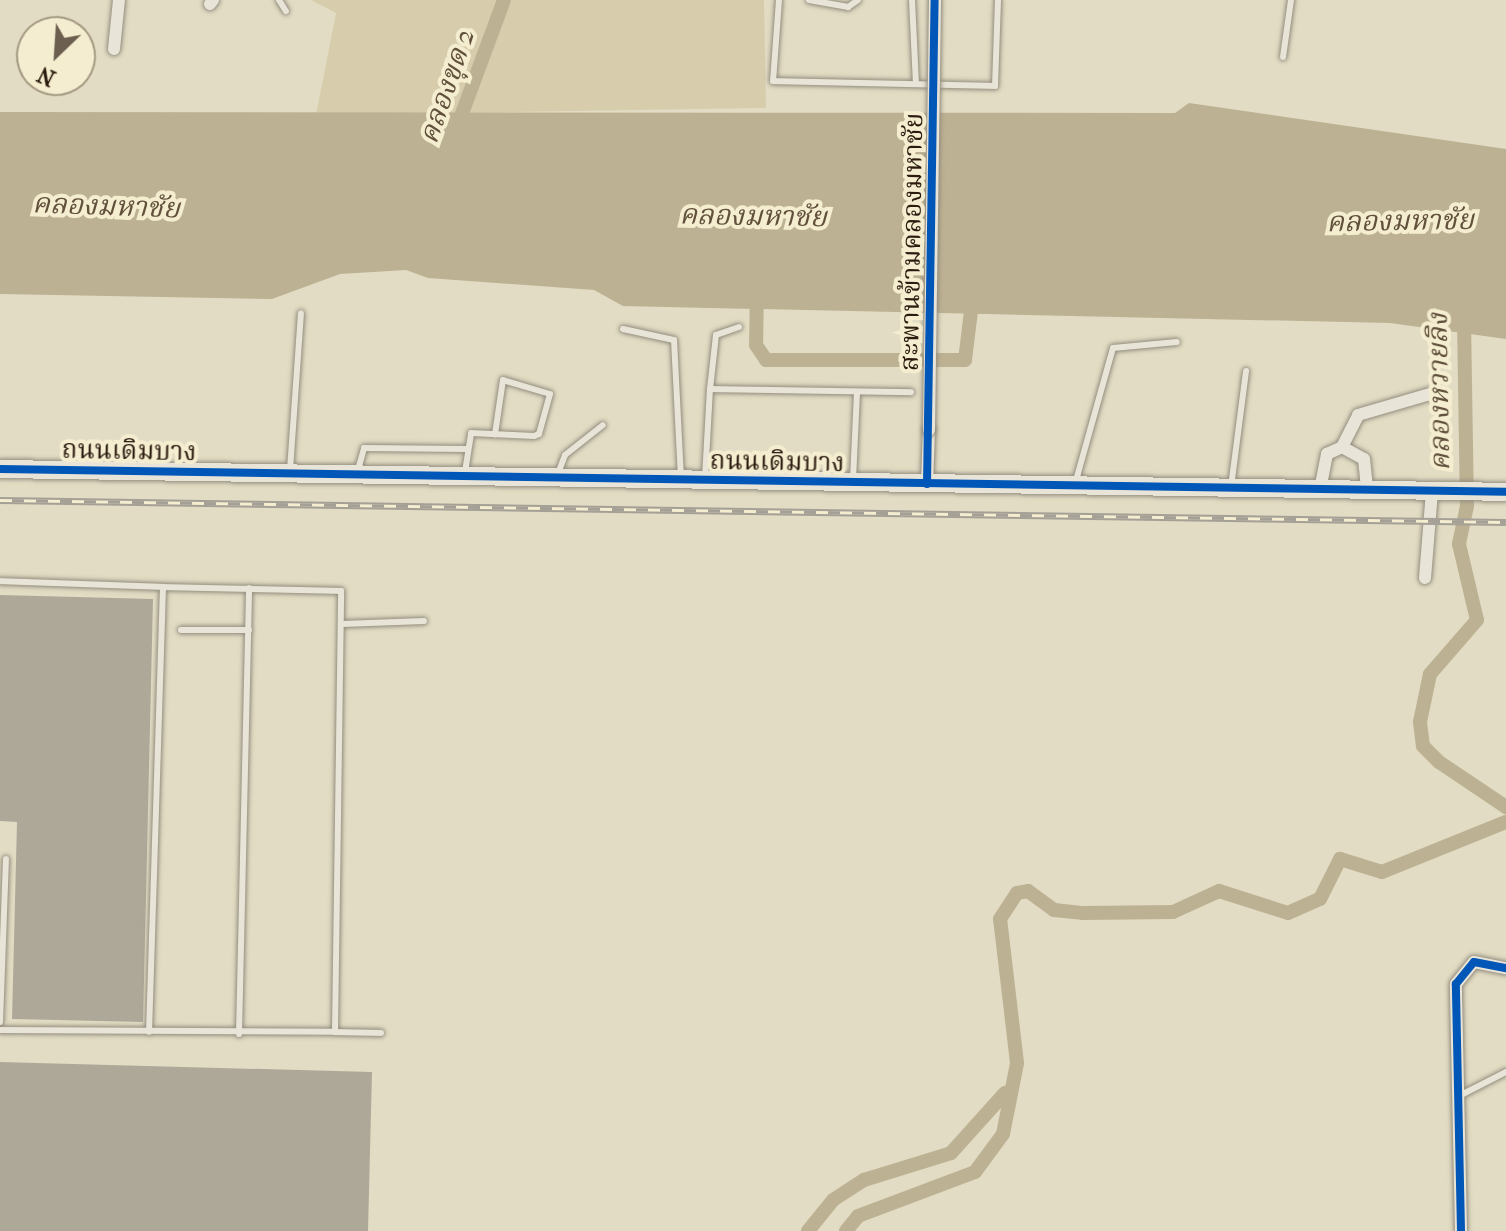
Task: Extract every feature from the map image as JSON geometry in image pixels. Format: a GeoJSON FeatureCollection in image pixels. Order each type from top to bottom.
{"type":"FeatureCollection","features":[{"type":"Feature","properties":{"kind":"street"},"geometry":{"type":"LineString","coordinates":[[114,49],[119,0]]}},
{"type":"Feature","properties":{"kind":"street","name":"สะพานข้ามคลองมหาชัย"},"geometry":{"type":"LineString","coordinates":[[927,484],[935,0]]}},
{"type":"Feature","properties":{"kind":"street"},"geometry":{"type":"LineString","coordinates":[[1320,490],[1327,454],[1342,447],[1358,415],[1430,394]]}},
{"type":"Feature","properties":{"kind":"street"},"geometry":{"type":"LineString","coordinates":[[1342,447],[1364,459],[1367,490]]}},
{"type":"Feature","properties":{"kind":"street","name":"ถนนเดิมบาง"},"geometry":{"type":"LineString","coordinates":[[0,469],[681,482],[1498,492]]}},
{"type":"Feature","properties":{"kind":"street"},"geometry":{"type":"LineString","coordinates":[[1425,578],[1432,491]]}},
{"type":"Feature","properties":{"kind":"street"},"geometry":{"type":"LineString","coordinates":[[1461,1231],[1456,984],[1474,962],[1506,968]]}},
{"type":"Feature","properties":{"kind":"lane"},"geometry":{"type":"LineString","coordinates":[[279,0],[286,11]]}},
{"type":"Feature","properties":{"kind":"lane"},"geometry":{"type":"LineString","coordinates":[[779,0],[773,81],[995,86],[998,0]]}},
{"type":"Feature","properties":{"kind":"lane"},"geometry":{"type":"LineString","coordinates":[[809,0],[848,7],[858,0]]}},
{"type":"Feature","properties":{"kind":"lane"},"geometry":{"type":"LineString","coordinates":[[912,0],[916,84]]}},
{"type":"Feature","properties":{"kind":"lane"},"geometry":{"type":"LineString","coordinates":[[1283,57],[1291,0]]}},
{"type":"Feature","properties":{"kind":"lane"},"geometry":{"type":"LineString","coordinates":[[290,474],[301,313]]}},
{"type":"Feature","properties":{"kind":"lane"},"geometry":{"type":"LineString","coordinates":[[704,481],[713,341],[720,330],[739,327]]}},
{"type":"Feature","properties":{"kind":"lane"},"geometry":{"type":"LineString","coordinates":[[623,329],[674,340],[681,482]]}},
{"type":"Feature","properties":{"kind":"lane"},"geometry":{"type":"LineString","coordinates":[[1075,487],[1113,348],[1177,342]]}},
{"type":"Feature","properties":{"kind":"lane"},"geometry":{"type":"LineString","coordinates":[[1230,489],[1246,371]]}},
{"type":"Feature","properties":{"kind":"lane"},"geometry":{"type":"LineString","coordinates":[[465,477],[466,449],[471,433],[495,434],[539,434],[550,394],[503,380],[495,434]]}},
{"type":"Feature","properties":{"kind":"lane"},"geometry":{"type":"LineString","coordinates":[[710,389],[911,392]]}},
{"type":"Feature","properties":{"kind":"lane"},"geometry":{"type":"LineString","coordinates":[[853,483],[857,393]]}},
{"type":"Feature","properties":{"kind":"lane"},"geometry":{"type":"LineString","coordinates":[[556,479],[565,455],[603,425]]}},
{"type":"Feature","properties":{"kind":"lane"},"geometry":{"type":"LineString","coordinates":[[357,475],[364,448],[466,449]]}},
{"type":"Feature","properties":{"kind":"lane"},"geometry":{"type":"LineString","coordinates":[[0,581],[341,591],[335,1032]]}},
{"type":"Feature","properties":{"kind":"lane"},"geometry":{"type":"LineString","coordinates":[[149,1032],[163,587]]}},
{"type":"Feature","properties":{"kind":"lane"},"geometry":{"type":"LineString","coordinates":[[239,1034],[249,588]]}},
{"type":"Feature","properties":{"kind":"lane"},"geometry":{"type":"LineString","coordinates":[[342,624],[424,621]]}},
{"type":"Feature","properties":{"kind":"lane"},"geometry":{"type":"LineString","coordinates":[[181,630],[249,630]]}},
{"type":"Feature","properties":{"kind":"lane"},"geometry":{"type":"LineString","coordinates":[[0,1022],[6,859]]}},
{"type":"Feature","properties":{"kind":"lane"},"geometry":{"type":"LineString","coordinates":[[0,1030],[381,1033]]}},
{"type":"Feature","properties":{"kind":"lane"},"geometry":{"type":"LineString","coordinates":[[1459,1096],[1506,1072]]}},
{"type":"Feature","properties":{"kind":"shaded area"},"geometry":{"type":"Polygon","coordinates":[[[311,0],[764,0],[766,108],[316,115],[336,13],[311,0]]]}},
{"type":"Feature","properties":{"kind":"water","name":"คลองมหาชัย"},"geometry":{"type":"Polygon","coordinates":[[[1189,103],[1506,149],[1506,339],[1390,323],[623,306],[594,290],[428,278],[406,270],[340,274],[272,299],[0,294],[0,112],[1175,113],[1189,103]]]}},
{"type":"Feature","properties":{"kind":"building"},"geometry":{"type":"Polygon","coordinates":[[[0,595],[153,599],[143,1022],[12,1019],[17,822],[0,821],[0,595]]]}},
{"type":"Feature","properties":{"kind":"building"},"geometry":{"type":"Polygon","coordinates":[[[0,1062],[372,1072],[368,1231],[0,1231],[0,1062]]]}},
{"type":"Feature","properties":{"kind":"waterway","name":"คลองขุด 2"},"geometry":{"type":"LineString","coordinates":[[457,127],[504,0]]}},
{"type":"Feature","properties":{"kind":"waterway"},"geometry":{"type":"LineString","coordinates":[[757,290],[756,345],[766,360],[965,360],[973,295]]}},
{"type":"Feature","properties":{"kind":"waterway","name":"คลองหวายลิง"},"geometry":{"type":"LineString","coordinates":[[1464,319],[1467,506],[1459,544],[1477,620],[1430,674],[1420,722],[1423,746],[1439,762],[1506,807]]}},
{"type":"Feature","properties":{"kind":"waterway"},"geometry":{"type":"LineString","coordinates":[[846,1231],[858,1216],[975,1172],[1003,1134],[1017,1063],[1000,919],[1017,893],[1028,891],[1054,910],[1084,913],[1173,912],[1219,891],[1288,913],[1320,899],[1340,859],[1382,872],[1506,822]]}},
{"type":"Feature","properties":{"kind":"waterway"},"geometry":{"type":"LineString","coordinates":[[808,1231],[833,1200],[864,1180],[951,1153],[1005,1093]]}},
{"type":"Feature","properties":{"kind":"railway"},"geometry":{"type":"LineString","coordinates":[[0,500],[1506,522]]}},
{"type":"Feature","properties":{"kind":"cycle path"},"geometry":{"type":"LineString","coordinates":[[927,484],[935,0]]}},
{"type":"Feature","properties":{"kind":"cycle path"},"geometry":{"type":"LineString","coordinates":[[0,469],[1506,492]]}},
{"type":"Feature","properties":{"kind":"cycle path"},"geometry":{"type":"LineString","coordinates":[[1461,1231],[1456,984],[1474,962],[1506,968]]}}]}
